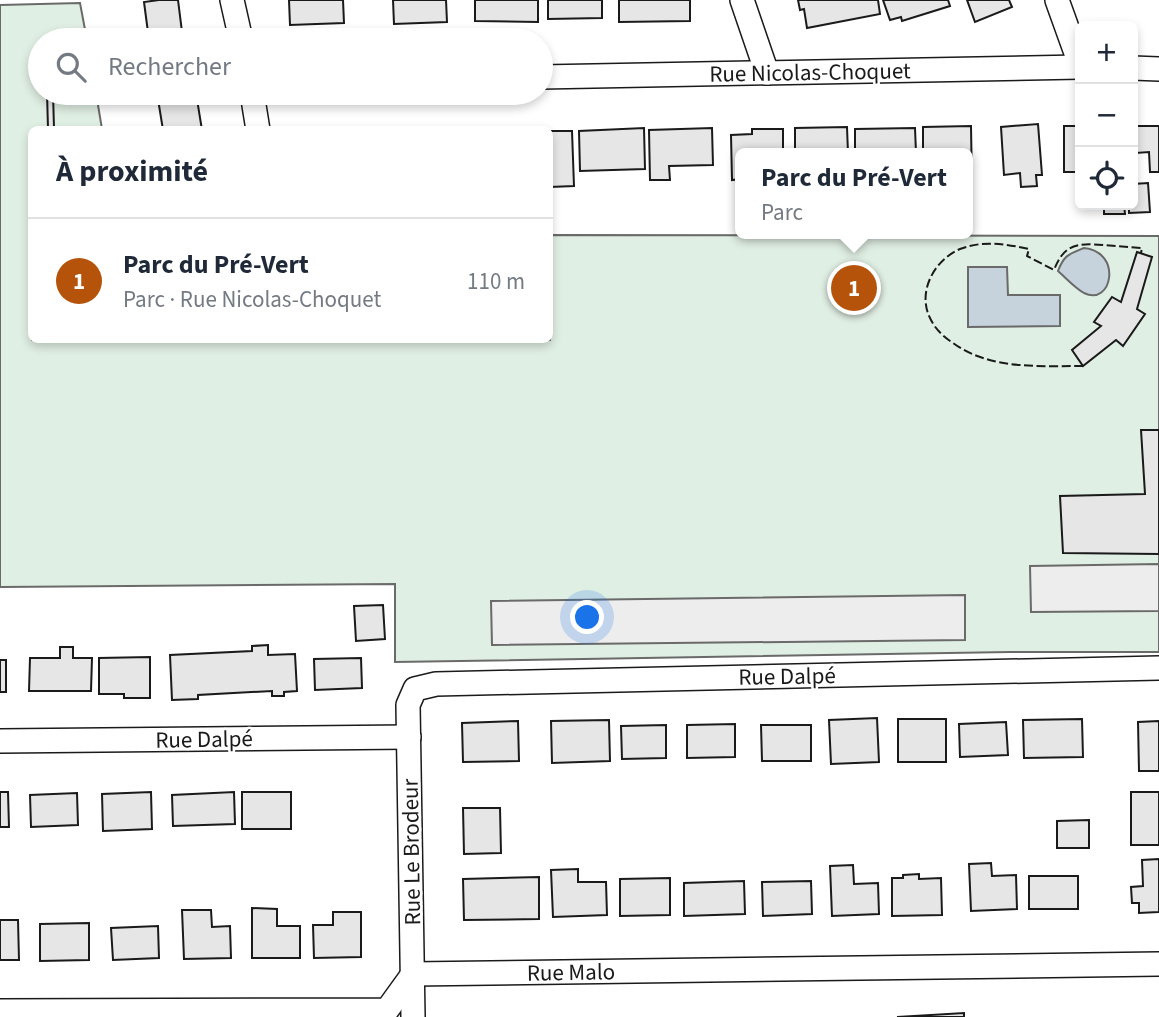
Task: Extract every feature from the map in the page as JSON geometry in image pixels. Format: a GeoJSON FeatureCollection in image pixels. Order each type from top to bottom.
{"type":"FeatureCollection","features":[{"type":"Feature","properties":{"kind":"street"},"geometry":{"type":"LineString","coordinates":[[232,0],[238,28]]}},
{"type":"Feature","properties":{"kind":"street"},"geometry":{"type":"LineString","coordinates":[[743,0],[767,73]]}},
{"type":"Feature","properties":{"kind":"street"},"geometry":{"type":"LineString","coordinates":[[1057,0],[1075,52]]}},
{"type":"Feature","properties":{"kind":"street","name":"Rue Nicolas-Choquet"},"geometry":{"type":"LineString","coordinates":[[553,77],[1075,66]]}},
{"type":"Feature","properties":{"kind":"street"},"geometry":{"type":"LineString","coordinates":[[1138,68],[1159,68]]}},
{"type":"Feature","properties":{"kind":"street"},"geometry":{"type":"LineString","coordinates":[[254,105],[257,126]]}},
{"type":"Feature","properties":{"kind":"street","name":"Rue Dalpé"},"geometry":{"type":"LineString","coordinates":[[415,689],[449,683],[1159,668]]}},
{"type":"Feature","properties":{"kind":"street","name":"Rue Le Brodeur"},"geometry":{"type":"LineString","coordinates":[[412,1017],[408,705],[415,689]]}},
{"type":"Feature","properties":{"kind":"street","name":"Rue Dalpé"},"geometry":{"type":"LineString","coordinates":[[0,741],[409,737]]}},
{"type":"Feature","properties":{"kind":"street","name":"Rue Malo"},"geometry":{"type":"LineString","coordinates":[[413,974],[1159,964]]}},
{"type":"Feature","properties":{"kind":"street"},"geometry":{"type":"LineString","coordinates":[[0,1011],[387,1010],[413,974]]}},
{"type":"Feature","properties":{"kind":"green space"},"geometry":{"type":"Polygon","coordinates":[[[80,3],[85,28],[28,28],[28,105],[98,105],[102,126],[28,126],[28,343],[553,343],[553,235],[735,235],[735,239],[1159,236],[1159,652],[395,662],[395,584],[0,587],[0,5],[80,3]]]}},
{"type":"Feature","properties":{"kind":"shaded area"},"geometry":{"type":"Polygon","coordinates":[[[1084,248],[1096,252],[1109,268],[1107,286],[1094,295],[1081,291],[1058,271],[1068,256],[1084,248]]]}},
{"type":"Feature","properties":{"kind":"shaded area"},"geometry":{"type":"Polygon","coordinates":[[[968,267],[1007,267],[1008,295],[1060,295],[1060,326],[968,327],[968,267]]]}},
{"type":"Feature","properties":{"kind":"shaded area"},"geometry":{"type":"Polygon","coordinates":[[[1159,564],[1159,611],[1031,612],[1030,566],[1159,564]]]}},
{"type":"Feature","properties":{"kind":"shaded area"},"geometry":{"type":"Polygon","coordinates":[[[965,595],[965,640],[492,645],[491,601],[965,595]]]}},
{"type":"Feature","properties":{"kind":"building"},"geometry":{"type":"Polygon","coordinates":[[[178,0],[182,28],[147,28],[144,2],[178,0]]]}},
{"type":"Feature","properties":{"kind":"building"},"geometry":{"type":"Polygon","coordinates":[[[289,0],[343,0],[344,23],[290,25],[289,0]]]}},
{"type":"Feature","properties":{"kind":"building"},"geometry":{"type":"Polygon","coordinates":[[[393,0],[446,0],[447,22],[394,24],[393,0]]]}},
{"type":"Feature","properties":{"kind":"building"},"geometry":{"type":"Polygon","coordinates":[[[475,0],[538,0],[538,22],[475,21],[475,0]]]}},
{"type":"Feature","properties":{"kind":"building"},"geometry":{"type":"Polygon","coordinates":[[[548,0],[602,0],[602,18],[548,19],[548,0]]]}},
{"type":"Feature","properties":{"kind":"building"},"geometry":{"type":"Polygon","coordinates":[[[619,0],[690,0],[690,21],[619,22],[619,0]]]}},
{"type":"Feature","properties":{"kind":"building"},"geometry":{"type":"Polygon","coordinates":[[[798,0],[878,0],[880,14],[807,28],[804,9],[800,10],[798,0]]]}},
{"type":"Feature","properties":{"kind":"building"},"geometry":{"type":"Polygon","coordinates":[[[883,0],[948,0],[950,6],[902,21],[901,17],[890,20],[883,0]]]}},
{"type":"Feature","properties":{"kind":"building"},"geometry":{"type":"Polygon","coordinates":[[[967,0],[1009,0],[1012,7],[975,22],[967,0]]]}},
{"type":"Feature","properties":{"kind":"building"},"geometry":{"type":"Polygon","coordinates":[[[47,105],[53,105],[54,126],[48,126],[47,105]]]}},
{"type":"Feature","properties":{"kind":"building"},"geometry":{"type":"Polygon","coordinates":[[[159,105],[198,105],[201,126],[162,126],[159,105]]]}},
{"type":"Feature","properties":{"kind":"building"},"geometry":{"type":"Polygon","coordinates":[[[1038,124],[1042,175],[1036,175],[1037,186],[1021,187],[1020,173],[1004,175],[1001,127],[1038,124]]]}},
{"type":"Feature","properties":{"kind":"building"},"geometry":{"type":"Polygon","coordinates":[[[971,126],[971,148],[923,148],[923,127],[971,126]]]}},
{"type":"Feature","properties":{"kind":"building"},"geometry":{"type":"Polygon","coordinates":[[[1064,126],[1075,126],[1075,172],[1064,172],[1064,126]]]}},
{"type":"Feature","properties":{"kind":"building"},"geometry":{"type":"Polygon","coordinates":[[[1138,126],[1159,126],[1159,172],[1150,172],[1149,152],[1138,153],[1138,126]]]}},
{"type":"Feature","properties":{"kind":"building"},"geometry":{"type":"Polygon","coordinates":[[[847,127],[848,148],[795,148],[795,128],[847,127]]]}},
{"type":"Feature","properties":{"kind":"building"},"geometry":{"type":"Polygon","coordinates":[[[644,128],[645,169],[580,171],[579,131],[644,128]]]}},
{"type":"Feature","properties":{"kind":"building"},"geometry":{"type":"Polygon","coordinates":[[[712,128],[713,165],[669,166],[670,180],[650,180],[649,130],[712,128]]]}},
{"type":"Feature","properties":{"kind":"building"},"geometry":{"type":"Polygon","coordinates":[[[915,128],[916,148],[855,148],[855,129],[915,128]]]}},
{"type":"Feature","properties":{"kind":"building"},"geometry":{"type":"Polygon","coordinates":[[[752,129],[783,129],[783,148],[735,148],[735,180],[732,180],[731,135],[752,134],[752,129]]]}},
{"type":"Feature","properties":{"kind":"building"},"geometry":{"type":"Polygon","coordinates":[[[553,131],[572,131],[574,186],[553,187],[553,131]]]}},
{"type":"Feature","properties":{"kind":"building"},"geometry":{"type":"Polygon","coordinates":[[[1148,183],[1150,212],[1129,213],[1129,210],[1138,210],[1138,184],[1148,183]]]}},
{"type":"Feature","properties":{"kind":"building"},"geometry":{"type":"Polygon","coordinates":[[[1104,210],[1125,210],[1125,214],[1104,214],[1104,210]]]}},
{"type":"Feature","properties":{"kind":"building"},"geometry":{"type":"Polygon","coordinates":[[[1137,252],[1152,257],[1137,309],[1145,314],[1123,346],[1116,340],[1083,366],[1072,350],[1101,326],[1094,322],[1112,297],[1121,302],[1137,252]]]}},
{"type":"Feature","properties":{"kind":"building"},"geometry":{"type":"Polygon","coordinates":[[[1141,430],[1159,430],[1159,554],[1063,553],[1060,496],[1145,494],[1141,430]]]}},
{"type":"Feature","properties":{"kind":"building"},"geometry":{"type":"Polygon","coordinates":[[[383,605],[385,639],[356,641],[354,606],[383,605]]]}},
{"type":"Feature","properties":{"kind":"building"},"geometry":{"type":"Polygon","coordinates":[[[268,645],[268,655],[295,654],[297,691],[284,692],[284,696],[272,696],[272,691],[198,695],[198,699],[172,700],[170,655],[252,651],[252,646],[268,645]]]}},
{"type":"Feature","properties":{"kind":"building"},"geometry":{"type":"Polygon","coordinates":[[[60,647],[73,647],[73,658],[92,658],[91,691],[29,691],[30,658],[60,658],[60,647]]]}},
{"type":"Feature","properties":{"kind":"building"},"geometry":{"type":"Polygon","coordinates":[[[150,657],[150,698],[99,694],[99,658],[150,657]]]}},
{"type":"Feature","properties":{"kind":"building"},"geometry":{"type":"Polygon","coordinates":[[[361,658],[362,688],[315,690],[314,659],[361,658]]]}},
{"type":"Feature","properties":{"kind":"building"},"geometry":{"type":"Polygon","coordinates":[[[0,660],[6,660],[6,692],[0,692],[0,660]]]}},
{"type":"Feature","properties":{"kind":"building"},"geometry":{"type":"Polygon","coordinates":[[[877,718],[879,762],[831,764],[829,720],[877,718]]]}},
{"type":"Feature","properties":{"kind":"building"},"geometry":{"type":"Polygon","coordinates":[[[898,719],[946,719],[946,762],[898,762],[898,719]]]}},
{"type":"Feature","properties":{"kind":"building"},"geometry":{"type":"Polygon","coordinates":[[[1082,719],[1083,757],[1024,758],[1023,720],[1082,719]]]}},
{"type":"Feature","properties":{"kind":"building"},"geometry":{"type":"Polygon","coordinates":[[[609,720],[610,761],[552,763],[551,721],[609,720]]]}},
{"type":"Feature","properties":{"kind":"building"},"geometry":{"type":"Polygon","coordinates":[[[518,721],[519,761],[463,762],[462,723],[518,721]]]}},
{"type":"Feature","properties":{"kind":"building"},"geometry":{"type":"Polygon","coordinates":[[[1159,721],[1159,771],[1139,771],[1138,722],[1159,721]]]}},
{"type":"Feature","properties":{"kind":"building"},"geometry":{"type":"Polygon","coordinates":[[[1006,722],[1008,755],[960,757],[959,724],[1006,722]]]}},
{"type":"Feature","properties":{"kind":"building"},"geometry":{"type":"Polygon","coordinates":[[[735,724],[735,757],[687,758],[687,725],[735,724]]]}},
{"type":"Feature","properties":{"kind":"building"},"geometry":{"type":"Polygon","coordinates":[[[666,725],[666,758],[622,759],[621,726],[666,725]]]}},
{"type":"Feature","properties":{"kind":"building"},"geometry":{"type":"Polygon","coordinates":[[[761,725],[811,725],[811,761],[762,761],[761,725]]]}},
{"type":"Feature","properties":{"kind":"building"},"geometry":{"type":"Polygon","coordinates":[[[0,792],[8,792],[9,827],[0,827],[0,792]]]}},
{"type":"Feature","properties":{"kind":"building"},"geometry":{"type":"Polygon","coordinates":[[[151,792],[152,829],[103,831],[102,794],[151,792]]]}},
{"type":"Feature","properties":{"kind":"building"},"geometry":{"type":"Polygon","coordinates":[[[234,792],[235,824],[173,826],[172,795],[234,792]]]}},
{"type":"Feature","properties":{"kind":"building"},"geometry":{"type":"Polygon","coordinates":[[[242,792],[291,792],[291,829],[242,829],[242,792]]]}},
{"type":"Feature","properties":{"kind":"building"},"geometry":{"type":"Polygon","coordinates":[[[1131,792],[1159,792],[1159,845],[1131,845],[1131,792]]]}},
{"type":"Feature","properties":{"kind":"building"},"geometry":{"type":"Polygon","coordinates":[[[77,793],[78,825],[31,827],[30,795],[77,793]]]}},
{"type":"Feature","properties":{"kind":"building"},"geometry":{"type":"Polygon","coordinates":[[[463,808],[500,808],[501,853],[464,854],[463,808]]]}},
{"type":"Feature","properties":{"kind":"building"},"geometry":{"type":"Polygon","coordinates":[[[1089,820],[1089,848],[1057,848],[1057,821],[1089,820]]]}},
{"type":"Feature","properties":{"kind":"building"},"geometry":{"type":"Polygon","coordinates":[[[1159,859],[1159,912],[1139,913],[1139,903],[1132,903],[1131,887],[1143,886],[1142,860],[1159,859]]]}},
{"type":"Feature","properties":{"kind":"building"},"geometry":{"type":"Polygon","coordinates":[[[991,863],[992,876],[1016,875],[1017,909],[971,911],[969,864],[991,863]]]}},
{"type":"Feature","properties":{"kind":"building"},"geometry":{"type":"Polygon","coordinates":[[[853,865],[854,884],[878,883],[879,914],[832,916],[830,866],[853,865]]]}},
{"type":"Feature","properties":{"kind":"building"},"geometry":{"type":"Polygon","coordinates":[[[578,869],[578,882],[606,882],[607,915],[553,917],[551,870],[578,869]]]}},
{"type":"Feature","properties":{"kind":"building"},"geometry":{"type":"Polygon","coordinates":[[[919,874],[919,879],[941,878],[942,915],[892,916],[892,878],[919,874]]]}},
{"type":"Feature","properties":{"kind":"building"},"geometry":{"type":"Polygon","coordinates":[[[1029,876],[1078,876],[1078,909],[1029,909],[1029,876]]]}},
{"type":"Feature","properties":{"kind":"building"},"geometry":{"type":"Polygon","coordinates":[[[539,877],[539,919],[464,920],[463,879],[539,877]]]}},
{"type":"Feature","properties":{"kind":"building"},"geometry":{"type":"Polygon","coordinates":[[[670,878],[670,915],[620,916],[620,879],[670,878]]]}},
{"type":"Feature","properties":{"kind":"building"},"geometry":{"type":"Polygon","coordinates":[[[744,881],[745,914],[684,916],[684,883],[744,881]]]}},
{"type":"Feature","properties":{"kind":"building"},"geometry":{"type":"Polygon","coordinates":[[[811,881],[812,914],[763,916],[762,882],[811,881]]]}},
{"type":"Feature","properties":{"kind":"building"},"geometry":{"type":"Polygon","coordinates":[[[252,908],[277,909],[277,926],[300,926],[300,958],[252,958],[252,908]]]}},
{"type":"Feature","properties":{"kind":"building"},"geometry":{"type":"Polygon","coordinates":[[[182,910],[211,910],[212,927],[230,926],[231,958],[184,959],[182,910]]]}},
{"type":"Feature","properties":{"kind":"building"},"geometry":{"type":"Polygon","coordinates":[[[333,912],[361,912],[361,957],[314,958],[313,925],[333,925],[333,912]]]}},
{"type":"Feature","properties":{"kind":"building"},"geometry":{"type":"Polygon","coordinates":[[[0,920],[18,920],[19,960],[0,960],[0,920]]]}},
{"type":"Feature","properties":{"kind":"building"},"geometry":{"type":"Polygon","coordinates":[[[89,923],[89,960],[40,961],[40,924],[89,923]]]}},
{"type":"Feature","properties":{"kind":"building"},"geometry":{"type":"Polygon","coordinates":[[[158,926],[159,958],[113,960],[111,928],[158,926]]]}},
{"type":"Feature","properties":{"kind":"building"},"geometry":{"type":"Polygon","coordinates":[[[964,1013],[964,1017],[897,1017],[964,1013]]]}},
{"type":"Feature","properties":{"kind":"fence"},"geometry":{"type":"LineString","coordinates":[[1083,366],[1016,365],[967,352],[943,336],[931,320],[926,299],[930,278],[935,269],[951,254],[978,244],[1003,244],[1029,249],[1027,256],[1054,270],[1062,255],[1079,245],[1142,248],[1141,253]]}},
{"type":"Feature","properties":{"kind":"place","name":"Parc du Pré-Vert"},"geometry":{"type":"Point","coordinates":[854,288]}}]}
